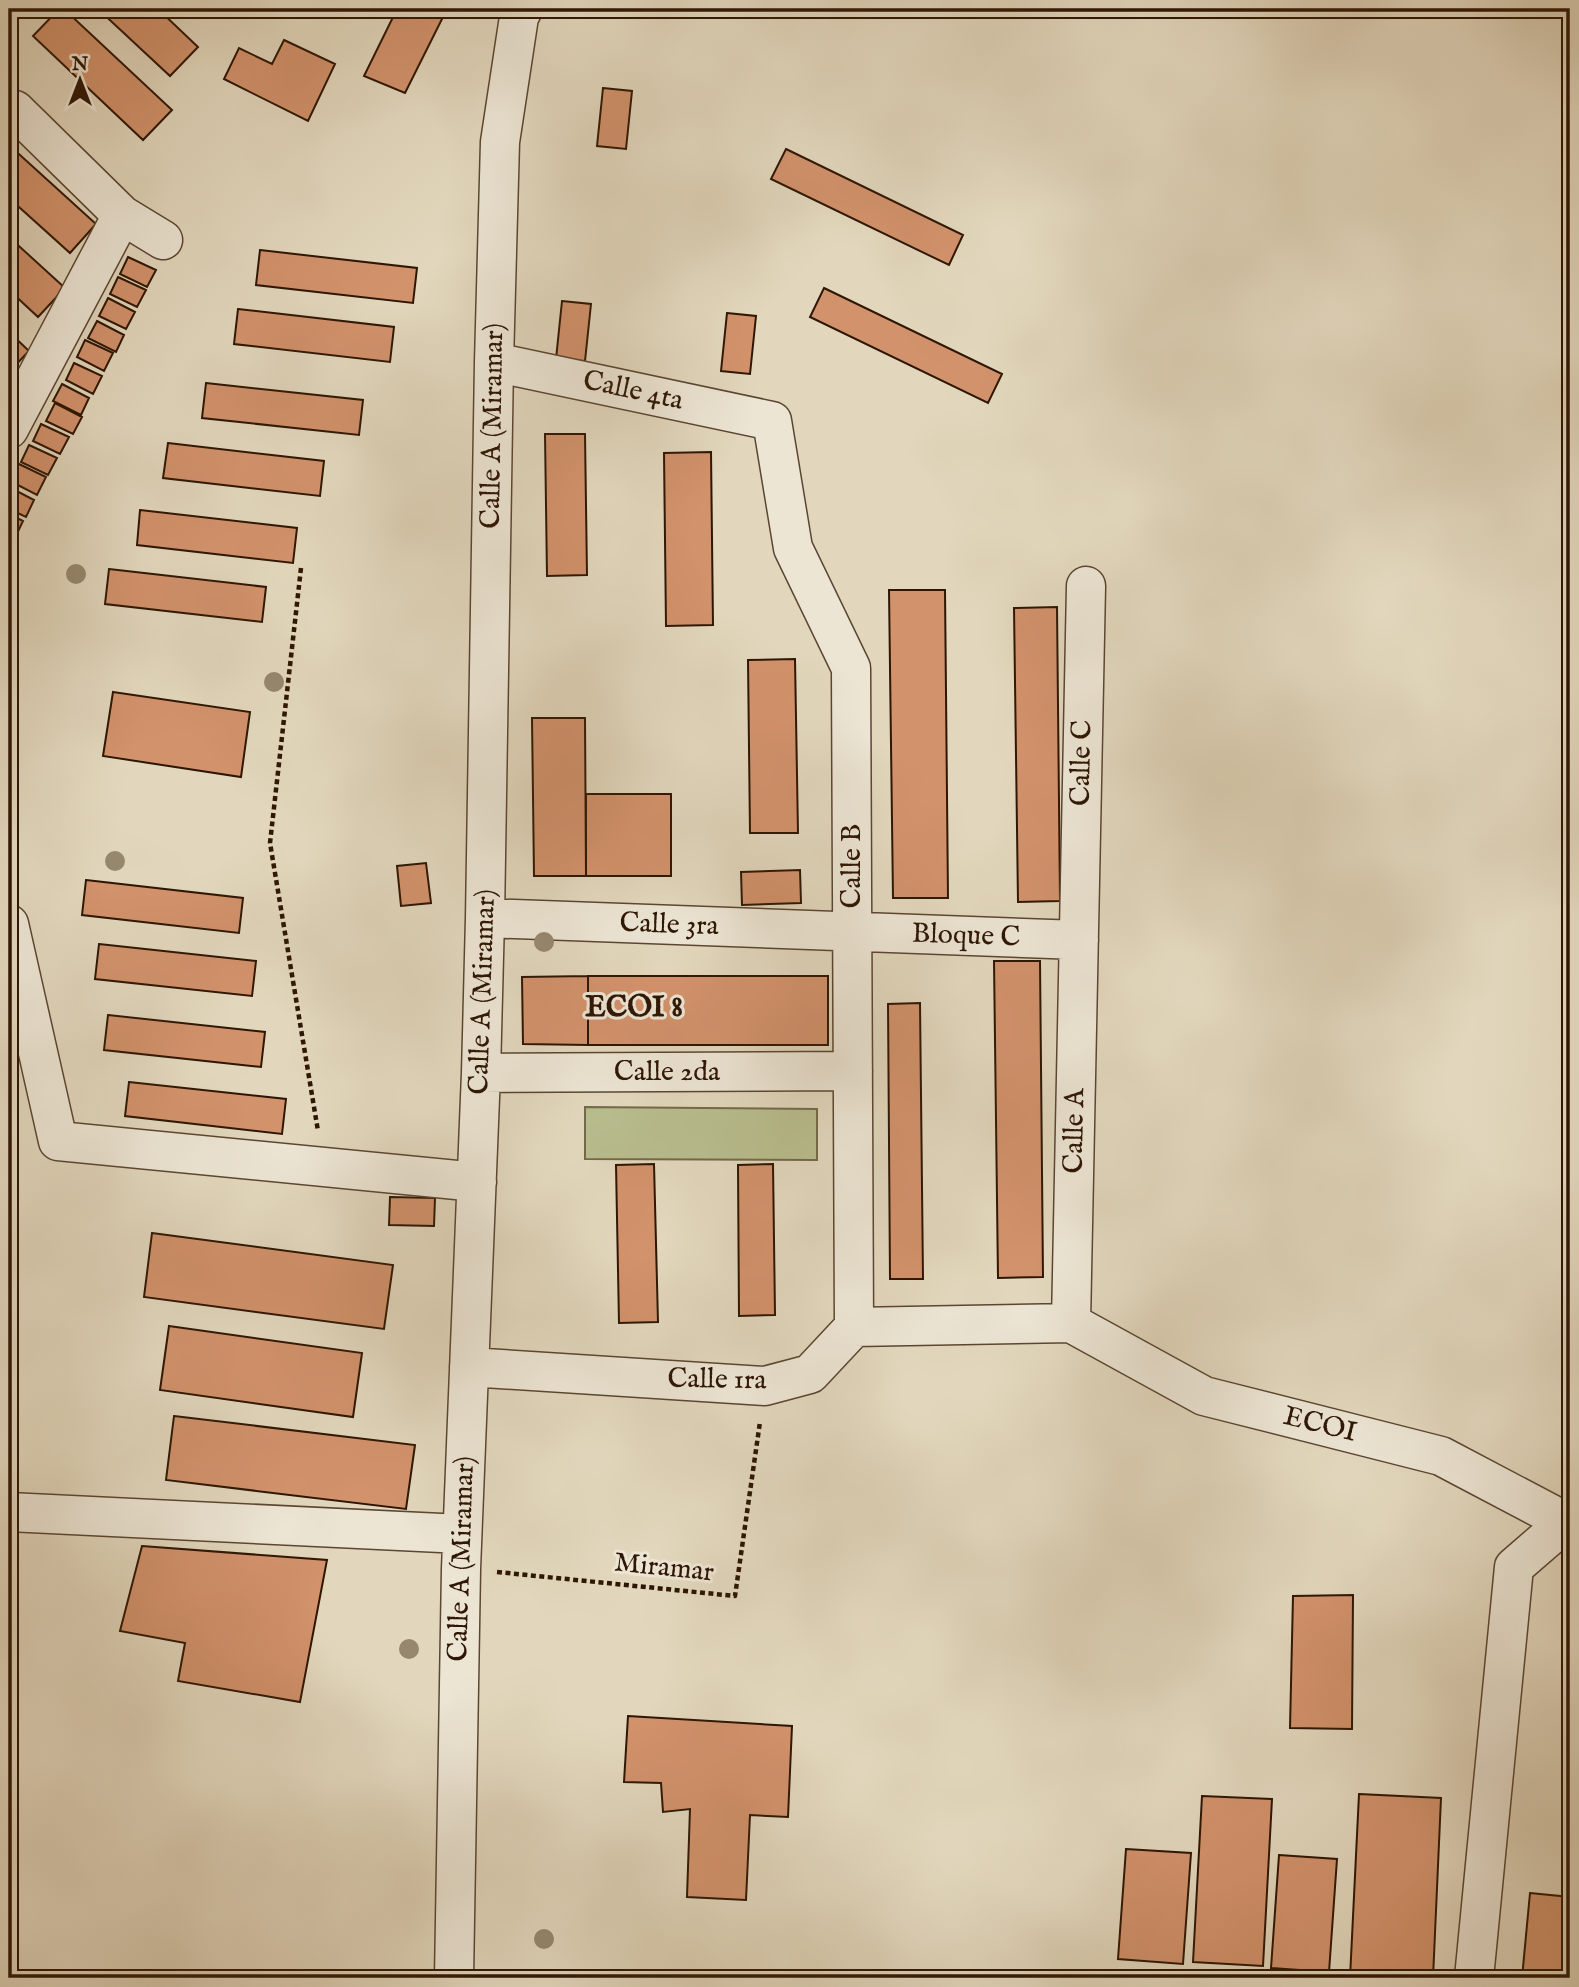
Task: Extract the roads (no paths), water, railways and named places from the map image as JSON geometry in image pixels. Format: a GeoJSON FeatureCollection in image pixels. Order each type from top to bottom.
{"type":"FeatureCollection","features":[{"type":"Feature","properties":{"kind":"street","name":"Calle A (Miramar)"},"geometry":{"type":"LineString","coordinates":[[454,1978],[462,1551],[485,918],[500,142],[519,17],[523,9]]}},
{"type":"Feature","properties":{"kind":"street"},"geometry":{"type":"LineString","coordinates":[[15,110],[122,215],[163,240]]}},
{"type":"Feature","properties":{"kind":"street"},"geometry":{"type":"LineString","coordinates":[[9,429],[122,215]]}},
{"type":"Feature","properties":{"kind":"street","name":"Calle 4ta"},"geometry":{"type":"LineString","coordinates":[[494,362],[772,421]]}},
{"type":"Feature","properties":{"kind":"street","name":"Calle B"},"geometry":{"type":"LineString","coordinates":[[772,421],[793,548],[851,668],[854,1327]]}},
{"type":"Feature","properties":{"kind":"street","name":"Calle C"},"geometry":{"type":"LineString","coordinates":[[1079,940],[1086,586]]}},
{"type":"Feature","properties":{"kind":"street","name":"Calle 3ra"},"geometry":{"type":"LineString","coordinates":[[485,918],[852,932]]}},
{"type":"Feature","properties":{"kind":"street","name":"Bloque C"},"geometry":{"type":"LineString","coordinates":[[852,932],[1079,940]]}},
{"type":"Feature","properties":{"kind":"street"},"geometry":{"type":"LineString","coordinates":[[10,937],[58,1141],[477,1182]]}},
{"type":"Feature","properties":{"kind":"street","name":"Calle A"},"geometry":{"type":"LineString","coordinates":[[1071,1323],[1079,940]]}},
{"type":"Feature","properties":{"kind":"street","name":"Calle 2da"},"geometry":{"type":"LineString","coordinates":[[481,1073],[853,1072]]}},
{"type":"Feature","properties":{"kind":"street"},"geometry":{"type":"LineString","coordinates":[[854,1327],[1071,1323]]}},
{"type":"Feature","properties":{"kind":"street","name":"ECOI"},"geometry":{"type":"LineString","coordinates":[[1071,1323],[1204,1396],[1441,1456],[1568,1523]]}},
{"type":"Feature","properties":{"kind":"street","name":"Calle 1ra"},"geometry":{"type":"LineString","coordinates":[[469,1367],[765,1386],[810,1374],[854,1327]]}},
{"type":"Feature","properties":{"kind":"street"},"geometry":{"type":"LineString","coordinates":[[9,1512],[462,1551]]}},
{"type":"Feature","properties":{"kind":"street"},"geometry":{"type":"LineString","coordinates":[[1474,1978],[1514,1567],[1568,1523]]}},
{"type":"Feature","properties":{"kind":"street"},"geometry":{"type":"LineString","coordinates":[[426,1978],[455,1874]]}},
{"type":"Feature","properties":{"kind":"district","name":"ECOI 8"},"geometry":{"type":"Point","coordinates":[634,1008]}}]}
